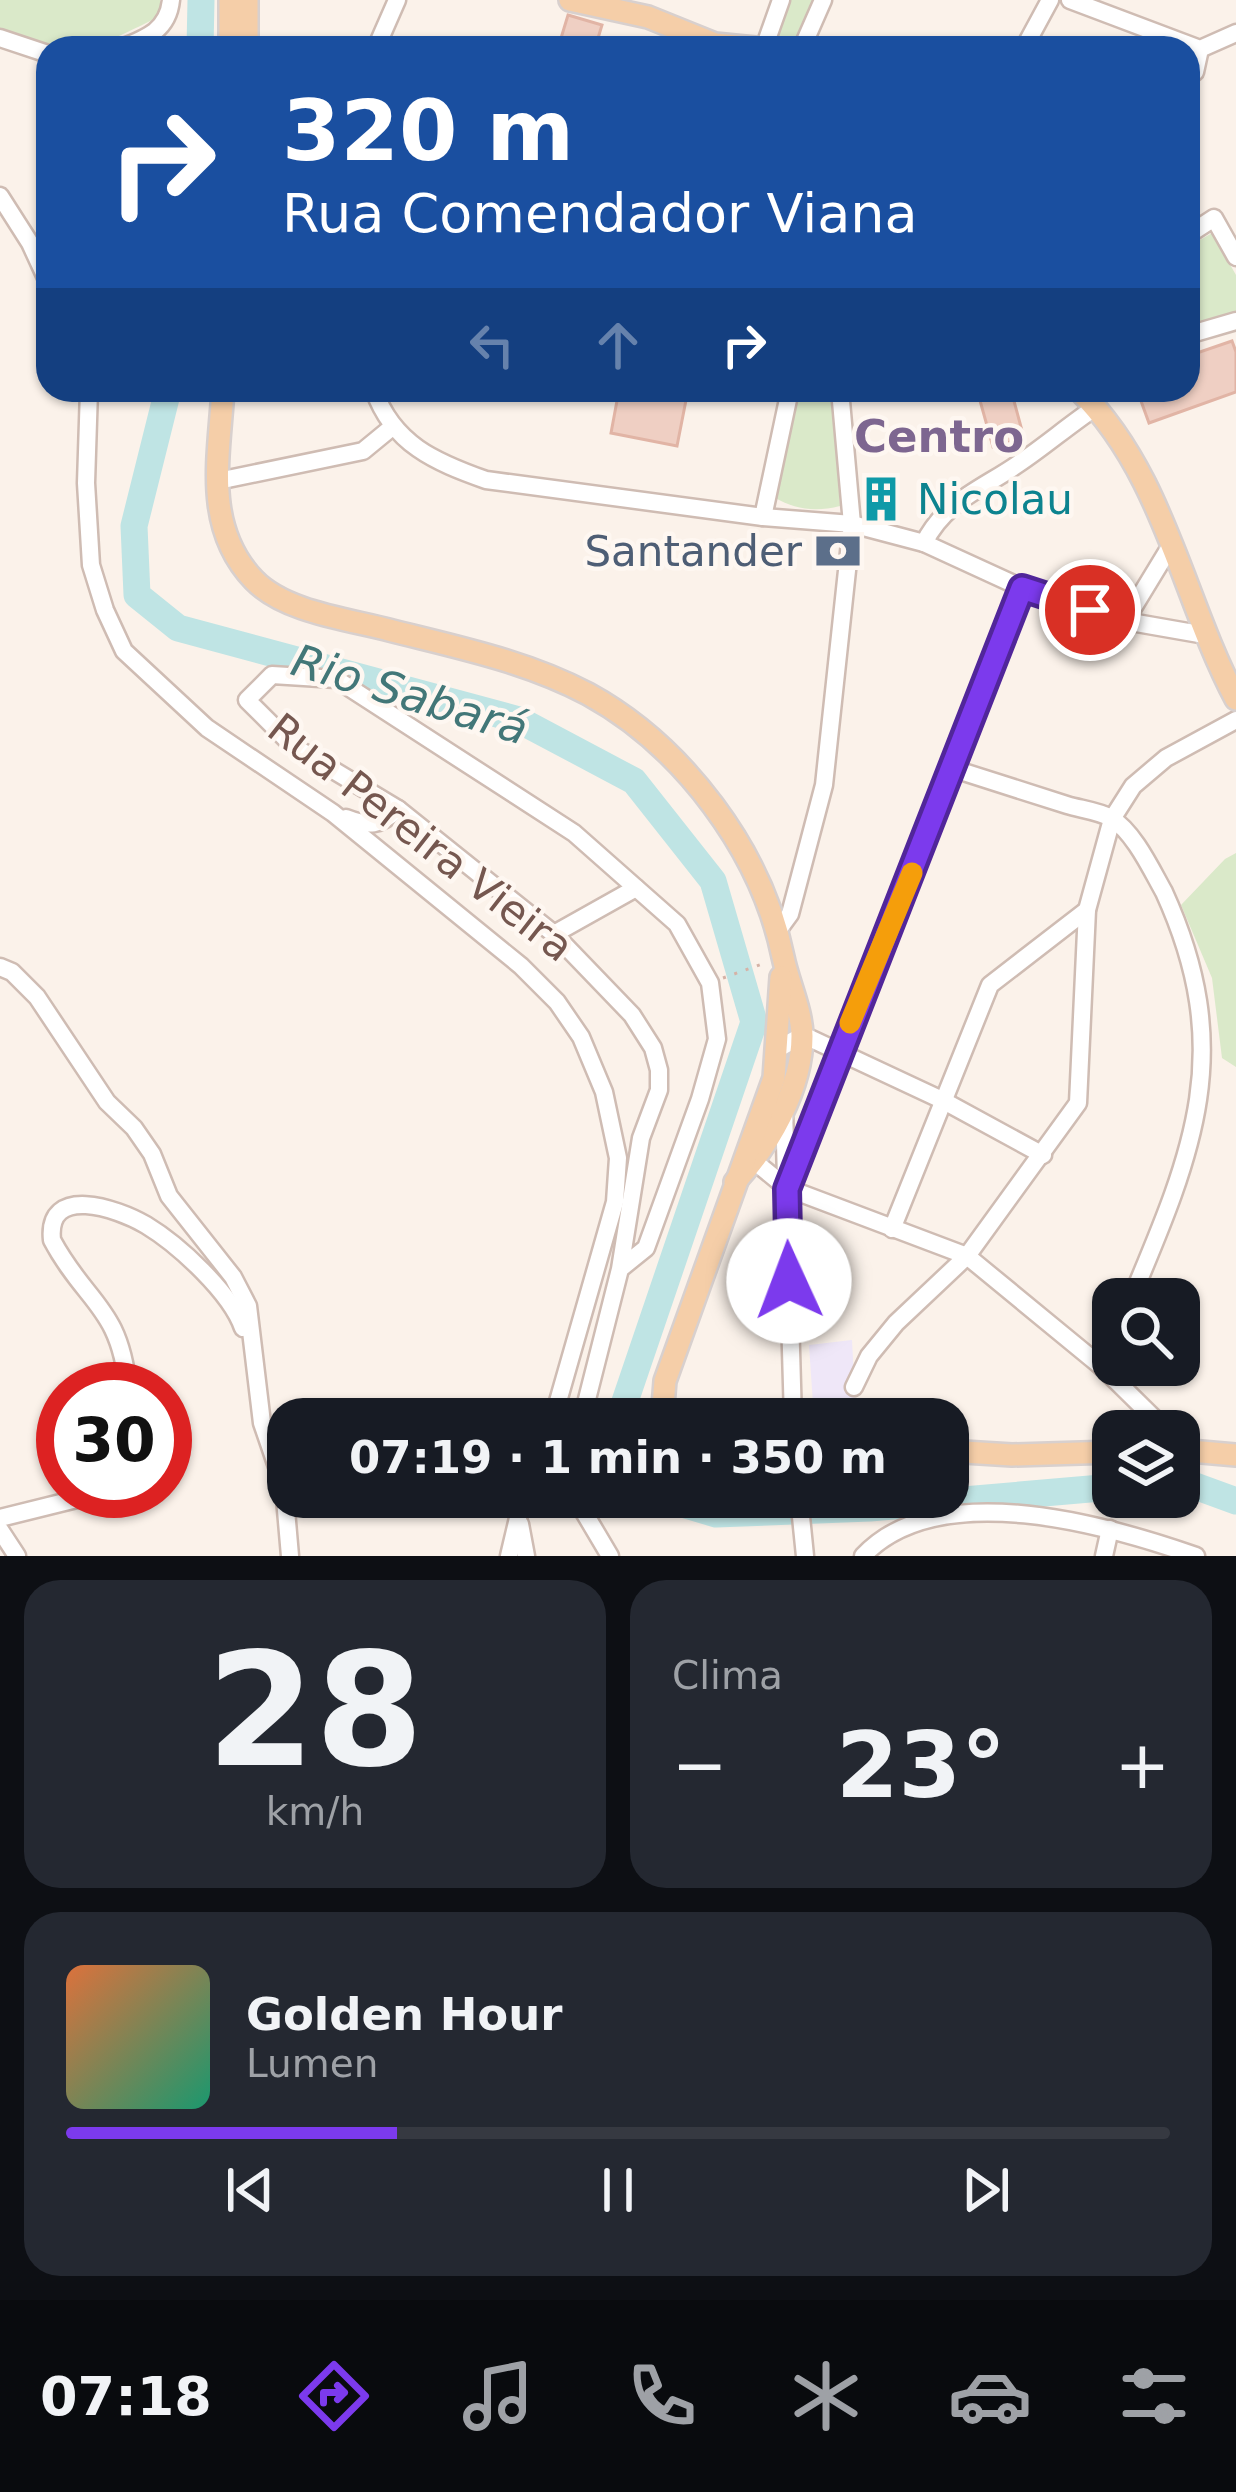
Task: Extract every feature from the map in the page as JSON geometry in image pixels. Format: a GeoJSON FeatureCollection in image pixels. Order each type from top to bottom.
{"type":"FeatureCollection","features":[{"type":"Feature","properties":{"kind":"main road"},"geometry":{"type":"LineString","coordinates":[[230,0],[230,36]]}},
{"type":"Feature","properties":{"kind":"main road"},"geometry":{"type":"LineString","coordinates":[[247,0],[247,36]]}},
{"type":"Feature","properties":{"kind":"main road"},"geometry":{"type":"LineString","coordinates":[[570,0],[650,8],[699,36]]}},
{"type":"Feature","properties":{"kind":"main road"},"geometry":{"type":"LineString","coordinates":[[222,402],[221,529],[234,556],[257,584],[290,602],[538,672],[586,694],[627,719],[670,758],[730,830],[761,885],[779,929],[774,1078],[752,1155],[735,1182],[665,1381],[664,1398]]}},
{"type":"Feature","properties":{"kind":"main road"},"geometry":{"type":"LineString","coordinates":[[1090,402],[1129,453],[1154,497],[1205,634],[1226,656],[1236,699]]}},
{"type":"Feature","properties":{"kind":"main road"},"geometry":{"type":"LineString","coordinates":[[752,1155],[767,1145],[784,1109],[802,1035],[776,960]]}},
{"type":"Feature","properties":{"kind":"main road"},"geometry":{"type":"LineString","coordinates":[[1200,1449],[1236,1454]]}},
{"type":"Feature","properties":{"kind":"main road"},"geometry":{"type":"LineString","coordinates":[[969,1452],[1092,1453]]}},
{"type":"Feature","properties":{"kind":"street"},"geometry":{"type":"LineString","coordinates":[[153,36],[170,15],[171,0]]}},
{"type":"Feature","properties":{"kind":"street"},"geometry":{"type":"LineString","coordinates":[[381,36],[397,0]]}},
{"type":"Feature","properties":{"kind":"street"},"geometry":{"type":"LineString","coordinates":[[764,36],[781,0]]}},
{"type":"Feature","properties":{"kind":"street"},"geometry":{"type":"LineString","coordinates":[[807,36],[823,0]]}},
{"type":"Feature","properties":{"kind":"street"},"geometry":{"type":"LineString","coordinates":[[1030,36],[1050,0]]}},
{"type":"Feature","properties":{"kind":"street"},"geometry":{"type":"LineString","coordinates":[[1070,0],[1166,36]]}},
{"type":"Feature","properties":{"kind":"street"},"geometry":{"type":"LineString","coordinates":[[1200,49],[1236,33]]}},
{"type":"Feature","properties":{"kind":"street"},"geometry":{"type":"LineString","coordinates":[[0,38],[36,50]]}},
{"type":"Feature","properties":{"kind":"street"},"geometry":{"type":"LineString","coordinates":[[0,196],[36,256]]}},
{"type":"Feature","properties":{"kind":"street"},"geometry":{"type":"LineString","coordinates":[[1200,228],[1214,218],[1234,248]]}},
{"type":"Feature","properties":{"kind":"street"},"geometry":{"type":"LineString","coordinates":[[1200,332],[1236,321]]}},
{"type":"Feature","properties":{"kind":"street"},"geometry":{"type":"LineString","coordinates":[[89,402],[86,483],[91,565],[124,651],[207,728],[333,813],[521,966],[557,1002],[581,1037],[604,1092],[618,1158],[615,1202],[559,1398]]}},
{"type":"Feature","properties":{"kind":"street"},"geometry":{"type":"LineString","coordinates":[[379,402],[391,428],[452,469],[486,481],[852,524],[924,543],[1022,588],[1125,622],[1205,634]]}},
{"type":"Feature","properties":{"kind":"street"},"geometry":{"type":"LineString","coordinates":[[763,517],[787,402]]}},
{"type":"Feature","properties":{"kind":"street"},"geometry":{"type":"LineString","coordinates":[[779,929],[790,914],[824,785],[852,524],[841,402]]}},
{"type":"Feature","properties":{"kind":"street"},"geometry":{"type":"LineString","coordinates":[[924,543],[934,524],[968,492],[1016,466],[1076,402]]}},
{"type":"Feature","properties":{"kind":"street"},"geometry":{"type":"LineString","coordinates":[[218,481],[363,451],[391,428]]}},
{"type":"Feature","properties":{"kind":"street"},"geometry":{"type":"LineString","coordinates":[[1125,622],[1170,547]]}},
{"type":"Feature","properties":{"kind":"street"},"geometry":{"type":"LineString","coordinates":[[787,1189],[1022,588]]}},
{"type":"Feature","properties":{"kind":"street","name":"Rua Pereira Vieira"},"geometry":{"type":"LineString","coordinates":[[587,1398],[620,1269],[641,1138],[659,1090],[652,1048],[632,1015],[554,934],[398,809],[293,746],[248,700],[272,675],[336,679],[574,833],[676,924],[710,983],[717,1040],[646,1247],[620,1269]]}},
{"type":"Feature","properties":{"kind":"street"},"geometry":{"type":"LineString","coordinates":[[854,1387],[869,1356],[896,1323],[967,1256],[1078,1103],[1087,910],[1112,818],[1133,786],[1166,758],[1236,720]]}},
{"type":"Feature","properties":{"kind":"street"},"geometry":{"type":"LineString","coordinates":[[954,769],[1112,818],[1151,869],[1191,951],[1209,1033],[1209,1080],[1189,1162],[1140,1278]]}},
{"type":"Feature","properties":{"kind":"street"},"geometry":{"type":"LineString","coordinates":[[333,813],[366,826],[384,823],[398,809]]}},
{"type":"Feature","properties":{"kind":"street"},"geometry":{"type":"LineString","coordinates":[[554,934],[636,888]]}},
{"type":"Feature","properties":{"kind":"street"},"geometry":{"type":"LineString","coordinates":[[892,1229],[991,985],[1087,910]]}},
{"type":"Feature","properties":{"kind":"street"},"geometry":{"type":"LineString","coordinates":[[0,967],[12,972],[37,998],[107,1102],[134,1128],[152,1154],[170,1196],[233,1277],[248,1306],[262,1423],[284,1487],[290,1556]]}},
{"type":"Feature","properties":{"kind":"street"},"geometry":{"type":"LineString","coordinates":[[776,1050],[802,1035],[942,1100],[1043,1156]]}},
{"type":"Feature","properties":{"kind":"street"},"geometry":{"type":"LineString","coordinates":[[784,1109],[792,1398]]}},
{"type":"Feature","properties":{"kind":"street"},"geometry":{"type":"LineString","coordinates":[[752,1155],[787,1189],[967,1256],[1092,1359]]}},
{"type":"Feature","properties":{"kind":"street"},"geometry":{"type":"LineString","coordinates":[[126,1362],[115,1328],[52,1240],[50,1226],[57,1211],[68,1205],[113,1210],[146,1225],[182,1253],[236,1308],[253,1358]]}},
{"type":"Feature","properties":{"kind":"street"},"geometry":{"type":"LineString","coordinates":[[1122,1386],[1146,1410]]}},
{"type":"Feature","properties":{"kind":"street"},"geometry":{"type":"LineString","coordinates":[[0,1518],[36,1509]]}},
{"type":"Feature","properties":{"kind":"street"},"geometry":{"type":"LineString","coordinates":[[863,1556],[907,1527],[948,1515],[1015,1514],[1110,1529],[1196,1556]]}},
{"type":"Feature","properties":{"kind":"street"},"geometry":{"type":"LineString","coordinates":[[509,1556],[518,1518]]}},
{"type":"Feature","properties":{"kind":"street"},"geometry":{"type":"LineString","coordinates":[[522,1518],[526,1556]]}},
{"type":"Feature","properties":{"kind":"street"},"geometry":{"type":"LineString","coordinates":[[587,1518],[610,1556]]}},
{"type":"Feature","properties":{"kind":"street"},"geometry":{"type":"LineString","coordinates":[[801,1518],[804,1549]]}},
{"type":"Feature","properties":{"kind":"street"},"geometry":{"type":"LineString","coordinates":[[1104,1556],[1110,1529]]}},
{"type":"Feature","properties":{"kind":"street"},"geometry":{"type":"LineString","coordinates":[[0,1530],[16,1556]]}},
{"type":"Feature","properties":{"kind":"path"},"geometry":{"type":"LineString","coordinates":[[720,979],[776,960]]}},
{"type":"Feature","properties":{"kind":"shaded area"},"geometry":{"type":"Polygon","coordinates":[[[852,1340],[855,1398],[813,1398],[809,1345],[852,1340]]]}},
{"type":"Feature","properties":{"kind":"green space"},"geometry":{"type":"Polygon","coordinates":[[[0,0],[160,0],[162,15],[119,36],[36,36],[36,42],[0,32],[0,0]]]}},
{"type":"Feature","properties":{"kind":"green space"},"geometry":{"type":"Polygon","coordinates":[[[787,0],[817,0],[801,36],[772,36],[787,0]]]}},
{"type":"Feature","properties":{"kind":"green space"},"geometry":{"type":"Polygon","coordinates":[[[1212,233],[1236,275],[1236,312],[1200,325],[1200,240],[1212,233]]]}},
{"type":"Feature","properties":{"kind":"green space"},"geometry":{"type":"Polygon","coordinates":[[[797,402],[833,402],[840,506],[806,509],[774,497],[797,402]]]}},
{"type":"Feature","properties":{"kind":"green space"},"geometry":{"type":"Polygon","coordinates":[[[1236,853],[1236,1067],[1222,1058],[1212,978],[1181,905],[1236,853]]]}},
{"type":"Feature","properties":{"kind":"building"},"geometry":{"type":"Polygon","coordinates":[[[568,15],[602,25],[599,36],[562,36],[568,15]]]}},
{"type":"Feature","properties":{"kind":"building"},"geometry":{"type":"Polygon","coordinates":[[[1232,341],[1236,392],[1149,423],[1141,402],[1200,402],[1200,352],[1232,341]]]}},
{"type":"Feature","properties":{"kind":"building"},"geometry":{"type":"Polygon","coordinates":[[[617,402],[686,402],[677,446],[611,433],[617,402]]]}},
{"type":"Feature","properties":{"kind":"building"},"geometry":{"type":"Polygon","coordinates":[[[980,402],[1014,402],[1024,438],[993,447],[980,402]]]}},
{"type":"Feature","properties":{"kind":"building","name":"Nicolau"},"geometry":{"type":"Polygon","coordinates":[[[870,484],[893,486],[891,514],[868,512],[870,484]]]}},
{"type":"Feature","properties":{"kind":"waterway","name":"Rio Sabará"},"geometry":{"type":"LineString","coordinates":[[200,36],[201,0]]}},
{"type":"Feature","properties":{"kind":"waterway","name":"Rio Sabará"},"geometry":{"type":"LineString","coordinates":[[165,402],[134,526],[137,595],[178,628],[519,720],[634,781],[713,881],[754,1022],[626,1398]]}},
{"type":"Feature","properties":{"kind":"waterway","name":"Rio Sabará"},"geometry":{"type":"LineString","coordinates":[[1200,1488],[1236,1501]]}},
{"type":"Feature","properties":{"kind":"waterway","name":"Rio Sabará"},"geometry":{"type":"LineString","coordinates":[[969,1499],[1092,1489]]}},
{"type":"Feature","properties":{"kind":"slow traffic"},"geometry":{"type":"LineString","coordinates":[[850,1023],[912,873]]}},
{"type":"Feature","properties":{"kind":"place","name":"Nicolau"},"geometry":{"type":"Point","coordinates":[881,499]}},
{"type":"Feature","properties":{"kind":"place","name":"Santander"},"geometry":{"type":"Point","coordinates":[838,551]}},
{"type":"Feature","properties":{"kind":"district","name":"Centro"},"geometry":{"type":"Point","coordinates":[939,436]}},
{"type":"Feature","properties":{"kind":"route"},"geometry":{"type":"LineString","coordinates":[[789,1281],[787,1189],[1022,588],[1090,610]]}}]}
